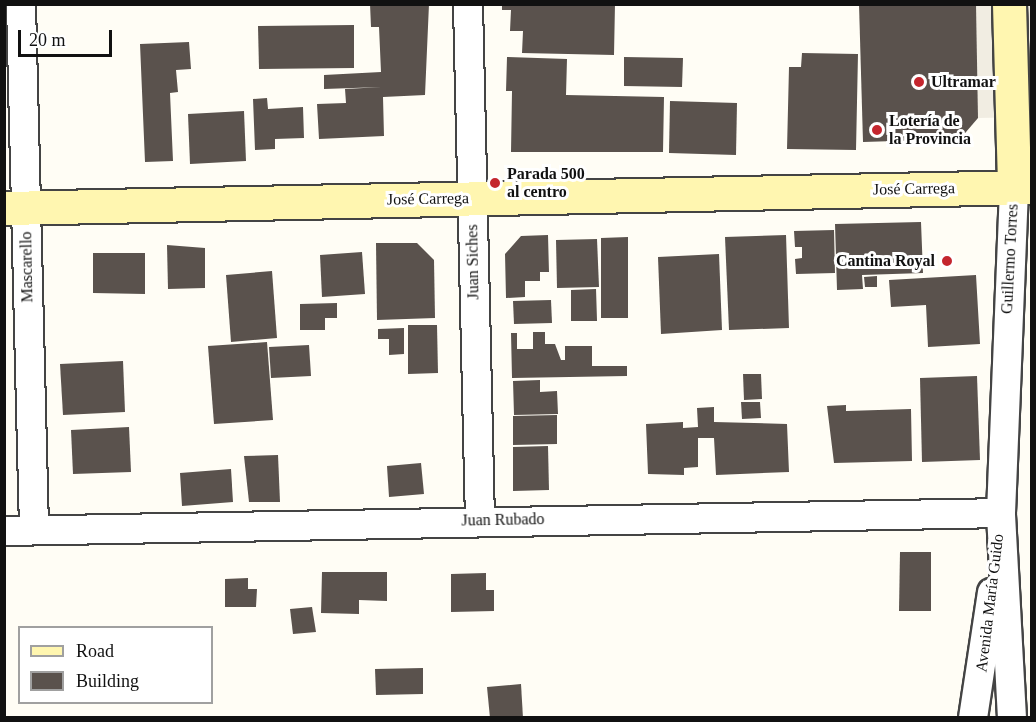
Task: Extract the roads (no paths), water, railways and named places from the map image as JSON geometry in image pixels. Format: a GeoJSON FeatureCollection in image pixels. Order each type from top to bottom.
{"type":"FeatureCollection","features":[{"type":"Feature","properties":{"kind":"main road","name":"Guillermo Torres"},"geometry":{"type":"LineString","coordinates":[[1009,4],[1023,187]]}},
{"type":"Feature","properties":{"kind":"main road","name":"José Carrega"},"geometry":{"type":"LineString","coordinates":[[15,208],[1023,187]]}},
{"type":"Feature","properties":{"kind":"street","name":"Mascarello"},"geometry":{"type":"LineString","coordinates":[[21,4],[15,208],[34,530]]}},
{"type":"Feature","properties":{"kind":"street","name":"Juan Siches"},"geometry":{"type":"LineString","coordinates":[[468,4],[480,520]]}},
{"type":"Feature","properties":{"kind":"street","name":"Guillermo Torres"},"geometry":{"type":"LineString","coordinates":[[1001,513],[1023,187]]}},
{"type":"Feature","properties":{"kind":"street","name":"Juan Rubado"},"geometry":{"type":"LineString","coordinates":[[4,531],[480,520],[1001,513]]}},
{"type":"Feature","properties":{"kind":"street","name":"Avenida María Guido"},"geometry":{"type":"LineString","coordinates":[[973,717],[983,669],[1001,513]]}},
{"type":"Feature","properties":{"kind":"street","name":"Avenida María Guido"},"geometry":{"type":"LineString","coordinates":[[1001,513],[1012,717]]}},
{"type":"Feature","properties":{"kind":"place","name":"Ultramar"},"geometry":{"type":"Point","coordinates":[919,82]}},
{"type":"Feature","properties":{"kind":"place","name":"Lotería de la Provincia"},"geometry":{"type":"Point","coordinates":[877,130]}},
{"type":"Feature","properties":{"kind":"place","name":"Parada 500 al centro"},"geometry":{"type":"Point","coordinates":[495,183]}},
{"type":"Feature","properties":{"kind":"place","name":"Cantina Royal"},"geometry":{"type":"Point","coordinates":[947,261]}}]}
